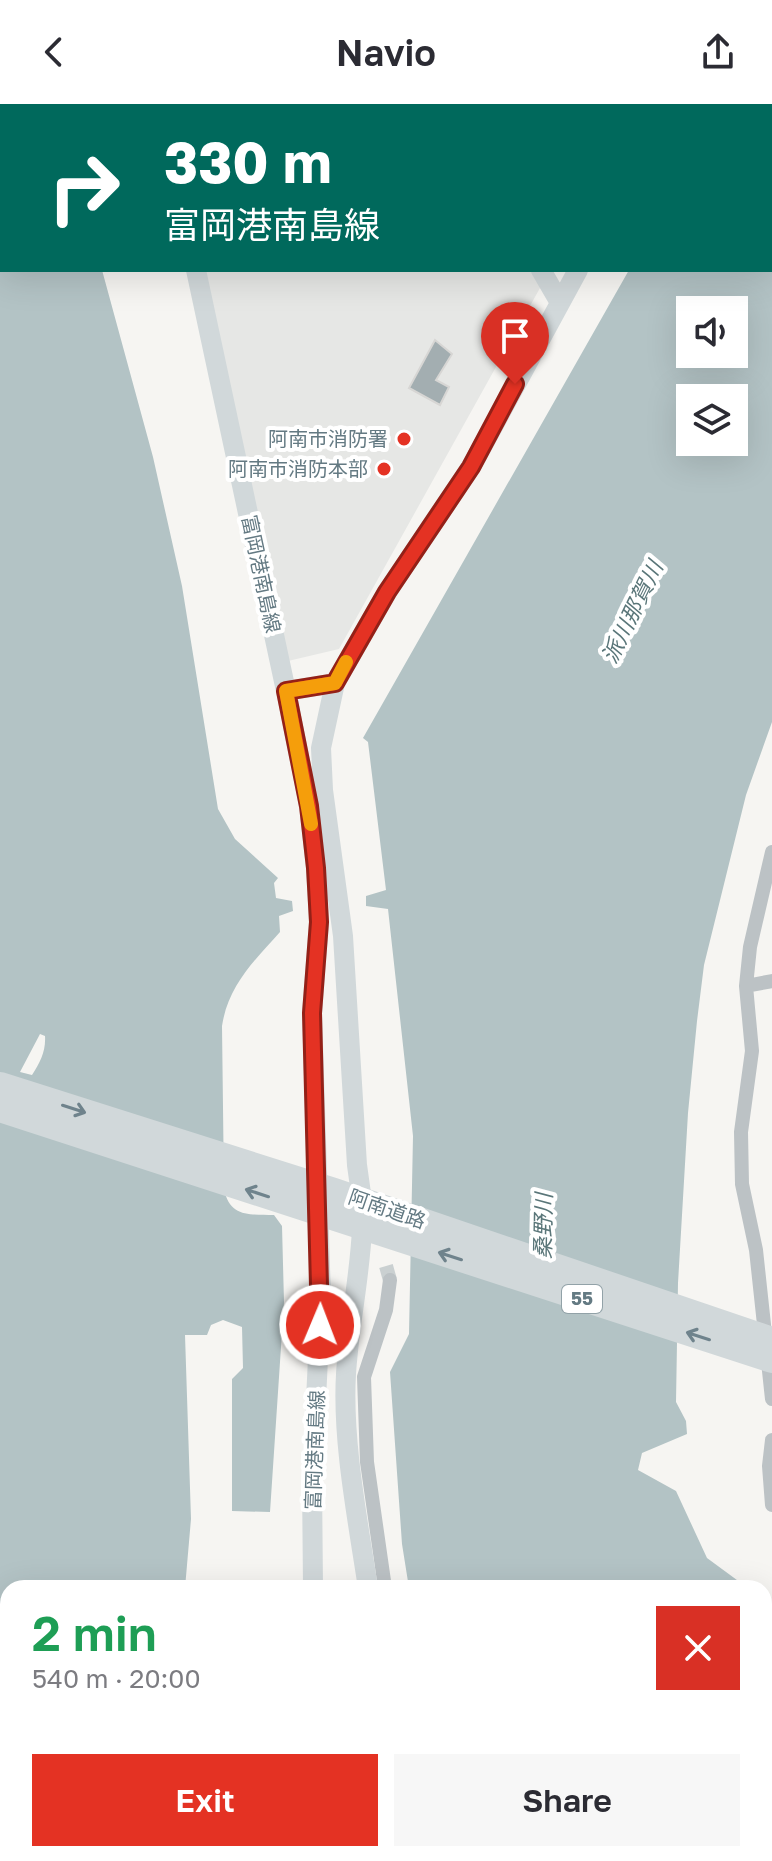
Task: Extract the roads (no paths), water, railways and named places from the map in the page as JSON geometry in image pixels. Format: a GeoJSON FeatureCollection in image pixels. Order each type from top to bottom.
{"type":"FeatureCollection","features":[{"type":"Feature","properties":{"kind":"highway","name":"阿南道路"},"geometry":{"type":"LineString","coordinates":[[0,1085],[333,1204],[362,1228],[393,1225],[772,1340]]}},
{"type":"Feature","properties":{"kind":"highway","name":"阿南道路"},"geometry":{"type":"LineString","coordinates":[[0,1109],[333,1204],[362,1201],[393,1225],[772,1360]]}},
{"type":"Feature","properties":{"kind":"main road","name":"富岡港南島線"},"geometry":{"type":"LineString","coordinates":[[196,272],[309,806],[319,922],[312,1013],[321,1298],[312,1480],[313,1580]]}},
{"type":"Feature","properties":{"kind":"main road"},"geometry":{"type":"LineString","coordinates":[[542,272],[559,301]]}},
{"type":"Feature","properties":{"kind":"main road"},"geometry":{"type":"LineString","coordinates":[[362,1201],[357,1165],[343,936],[323,790],[321,748],[335,683],[387,592],[471,467],[577,272]]}},
{"type":"Feature","properties":{"kind":"main road"},"geometry":{"type":"LineString","coordinates":[[286,691],[335,683]]}},
{"type":"Feature","properties":{"kind":"main road"},"geometry":{"type":"LineString","coordinates":[[362,1228],[360,1272],[346,1375],[349,1438],[367,1580]]}},
{"type":"Feature","properties":{"kind":"street"},"geometry":{"type":"LineString","coordinates":[[772,852],[750,947],[746,986],[752,1051],[741,1132],[742,1184],[756,1250],[772,1399]]}},
{"type":"Feature","properties":{"kind":"street"},"geometry":{"type":"LineString","coordinates":[[746,986],[772,981]]}},
{"type":"Feature","properties":{"kind":"street"},"geometry":{"type":"LineString","coordinates":[[384,1580],[367,1462],[364,1377],[386,1310],[390,1280]]}},
{"type":"Feature","properties":{"kind":"street"},"geometry":{"type":"LineString","coordinates":[[772,1440],[769,1466],[772,1505]]}},
{"type":"Feature","properties":{"kind":"water"},"geometry":{"type":"Polygon","coordinates":[[[0,272],[103,272],[153,457],[182,586],[218,809],[235,839],[278,878],[274,883],[276,898],[292,901],[293,911],[279,916],[280,932],[236,986],[222,1026],[224,1189],[236,1210],[274,1215],[282,1226],[284,1302],[270,1512],[232,1511],[232,1379],[243,1368],[242,1327],[223,1320],[211,1325],[207,1335],[185,1335],[191,1519],[186,1580],[0,1580],[0,272]],[[40,1034],[20,1072],[32,1075],[45,1047],[45,1036],[40,1034]]]}},
{"type":"Feature","properties":{"kind":"water"},"geometry":{"type":"Polygon","coordinates":[[[628,272],[772,272],[772,722],[746,795],[704,965],[697,1021],[678,1283],[676,1402],[686,1421],[687,1434],[642,1453],[638,1470],[676,1491],[707,1558],[737,1580],[408,1580],[402,1544],[390,1372],[409,1334],[413,1136],[388,909],[366,906],[366,896],[386,890],[368,742],[363,738],[628,272]]]}},
{"type":"Feature","properties":{"kind":"tunnel"},"geometry":{"type":"LineString","coordinates":[[386,1266],[390,1280]]}},
{"type":"Feature","properties":{"kind":"place","name":"阿南市消防署"},"geometry":{"type":"Point","coordinates":[404,439]}},
{"type":"Feature","properties":{"kind":"place","name":"阿南市消防本部"},"geometry":{"type":"Point","coordinates":[384,469]}},
{"type":"Feature","properties":{"kind":"water label","name":"派川那賀川"},"geometry":{"type":"Point","coordinates":[632,612]}},
{"type":"Feature","properties":{"kind":"water label","name":"桑野川"},"geometry":{"type":"Point","coordinates":[543,1226]}}]}
